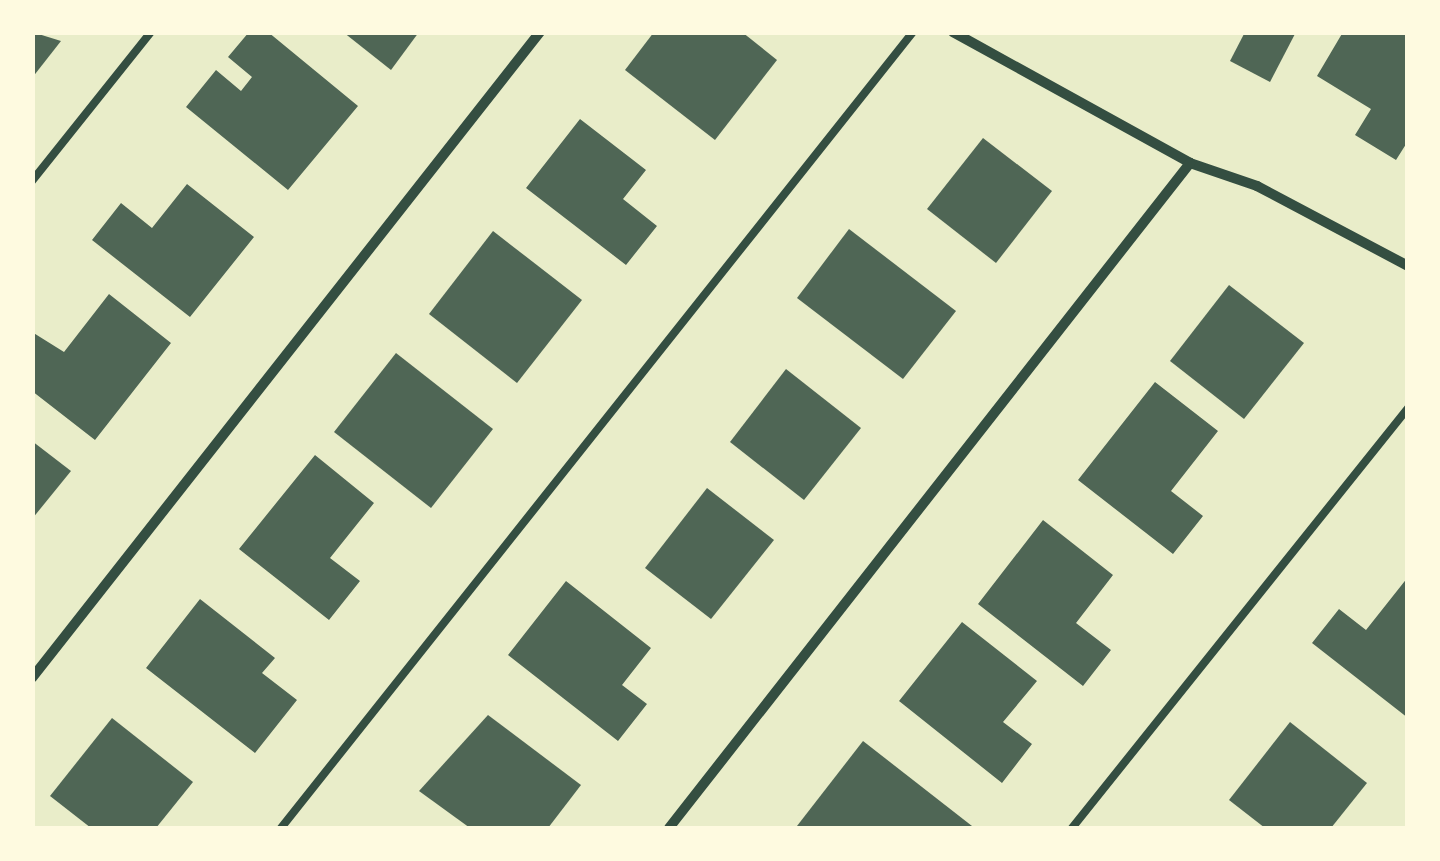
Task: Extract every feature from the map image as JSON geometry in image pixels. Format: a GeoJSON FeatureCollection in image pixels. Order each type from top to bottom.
{"type":"FeatureCollection","features":[{"type":"Feature","properties":{"kind":"street"},"geometry":{"type":"LineString","coordinates":[[32,678],[540,32]]}},
{"type":"Feature","properties":{"kind":"street"},"geometry":{"type":"LineString","coordinates":[[953,32],[1190,163],[1257,186],[1408,266]]}},
{"type":"Feature","properties":{"kind":"street"},"geometry":{"type":"LineString","coordinates":[[668,828],[1190,163]]}},
{"type":"Feature","properties":{"kind":"lane"},"geometry":{"type":"LineString","coordinates":[[32,181],[152,32]]}},
{"type":"Feature","properties":{"kind":"lane"},"geometry":{"type":"LineString","coordinates":[[281,828],[913,32]]}},
{"type":"Feature","properties":{"kind":"lane"},"geometry":{"type":"LineString","coordinates":[[1072,828],[1408,408]]}},
{"type":"Feature","properties":{"kind":"building"},"geometry":{"type":"Polygon","coordinates":[[[32,32],[61,41],[32,78],[32,32]]]}},
{"type":"Feature","properties":{"kind":"building"},"geometry":{"type":"Polygon","coordinates":[[[249,32],[268,32],[358,106],[288,190],[186,107],[216,70],[241,91],[252,77],[228,57],[249,32]]]}},
{"type":"Feature","properties":{"kind":"building"},"geometry":{"type":"Polygon","coordinates":[[[343,32],[419,32],[391,70],[343,32]]]}},
{"type":"Feature","properties":{"kind":"building"},"geometry":{"type":"Polygon","coordinates":[[[654,32],[742,32],[777,60],[715,140],[625,70],[654,32]]]}},
{"type":"Feature","properties":{"kind":"building"},"geometry":{"type":"Polygon","coordinates":[[[1245,32],[1296,32],[1270,82],[1230,61],[1245,32]]]}},
{"type":"Feature","properties":{"kind":"building"},"geometry":{"type":"Polygon","coordinates":[[[1343,32],[1408,32],[1408,141],[1396,160],[1355,135],[1371,109],[1317,76],[1343,32]]]}},
{"type":"Feature","properties":{"kind":"building"},"geometry":{"type":"Polygon","coordinates":[[[580,119],[646,170],[623,199],[657,226],[626,265],[526,188],[580,119]]]}},
{"type":"Feature","properties":{"kind":"building"},"geometry":{"type":"Polygon","coordinates":[[[983,138],[1052,191],[996,263],[927,209],[983,138]]]}},
{"type":"Feature","properties":{"kind":"building"},"geometry":{"type":"Polygon","coordinates":[[[187,184],[254,237],[190,317],[92,240],[121,203],[152,228],[187,184]]]}},
{"type":"Feature","properties":{"kind":"building"},"geometry":{"type":"Polygon","coordinates":[[[849,229],[956,311],[903,379],[797,298],[849,229]]]}},
{"type":"Feature","properties":{"kind":"building"},"geometry":{"type":"Polygon","coordinates":[[[493,231],[582,300],[517,383],[429,314],[493,231]]]}},
{"type":"Feature","properties":{"kind":"building"},"geometry":{"type":"Polygon","coordinates":[[[1229,285],[1304,343],[1244,419],[1170,361],[1229,285]]]}},
{"type":"Feature","properties":{"kind":"building"},"geometry":{"type":"Polygon","coordinates":[[[109,294],[171,343],[95,440],[32,391],[32,332],[64,352],[109,294]]]}},
{"type":"Feature","properties":{"kind":"building"},"geometry":{"type":"Polygon","coordinates":[[[396,353],[493,429],[431,508],[334,432],[396,353]]]}},
{"type":"Feature","properties":{"kind":"building"},"geometry":{"type":"Polygon","coordinates":[[[786,369],[861,428],[804,500],[730,442],[786,369]]]}},
{"type":"Feature","properties":{"kind":"building"},"geometry":{"type":"Polygon","coordinates":[[[1155,382],[1218,431],[1171,491],[1203,516],[1173,554],[1078,480],[1155,382]]]}},
{"type":"Feature","properties":{"kind":"building"},"geometry":{"type":"Polygon","coordinates":[[[32,441],[71,471],[32,519],[32,441]]]}},
{"type":"Feature","properties":{"kind":"building"},"geometry":{"type":"Polygon","coordinates":[[[315,455],[374,503],[330,558],[360,581],[329,620],[239,549],[315,455]]]}},
{"type":"Feature","properties":{"kind":"building"},"geometry":{"type":"Polygon","coordinates":[[[707,488],[774,540],[711,619],[645,568],[707,488]]]}},
{"type":"Feature","properties":{"kind":"building"},"geometry":{"type":"Polygon","coordinates":[[[1043,520],[1113,575],[1076,623],[1111,650],[1083,686],[978,604],[1043,520]]]}},
{"type":"Feature","properties":{"kind":"building"},"geometry":{"type":"Polygon","coordinates":[[[1408,577],[1408,718],[1312,643],[1339,609],[1366,630],[1408,577]]]}},
{"type":"Feature","properties":{"kind":"building"},"geometry":{"type":"Polygon","coordinates":[[[566,581],[651,648],[622,685],[647,704],[618,741],[508,655],[566,581]]]}},
{"type":"Feature","properties":{"kind":"building"},"geometry":{"type":"Polygon","coordinates":[[[200,599],[275,658],[262,673],[297,700],[255,753],[146,668],[200,599]]]}},
{"type":"Feature","properties":{"kind":"building"},"geometry":{"type":"Polygon","coordinates":[[[962,622],[1037,681],[1003,722],[1032,744],[1002,783],[899,701],[962,622]]]}},
{"type":"Feature","properties":{"kind":"building"},"geometry":{"type":"Polygon","coordinates":[[[488,715],[581,785],[548,828],[470,828],[419,791],[488,715]]]}},
{"type":"Feature","properties":{"kind":"building"},"geometry":{"type":"Polygon","coordinates":[[[112,718],[193,782],[156,828],[91,828],[50,796],[112,718]]]}},
{"type":"Feature","properties":{"kind":"building"},"geometry":{"type":"Polygon","coordinates":[[[1290,722],[1367,783],[1331,828],[1265,828],[1229,800],[1290,722]]]}},
{"type":"Feature","properties":{"kind":"building"},"geometry":{"type":"Polygon","coordinates":[[[863,741],[972,826],[797,826],[863,741]]]}}]}
